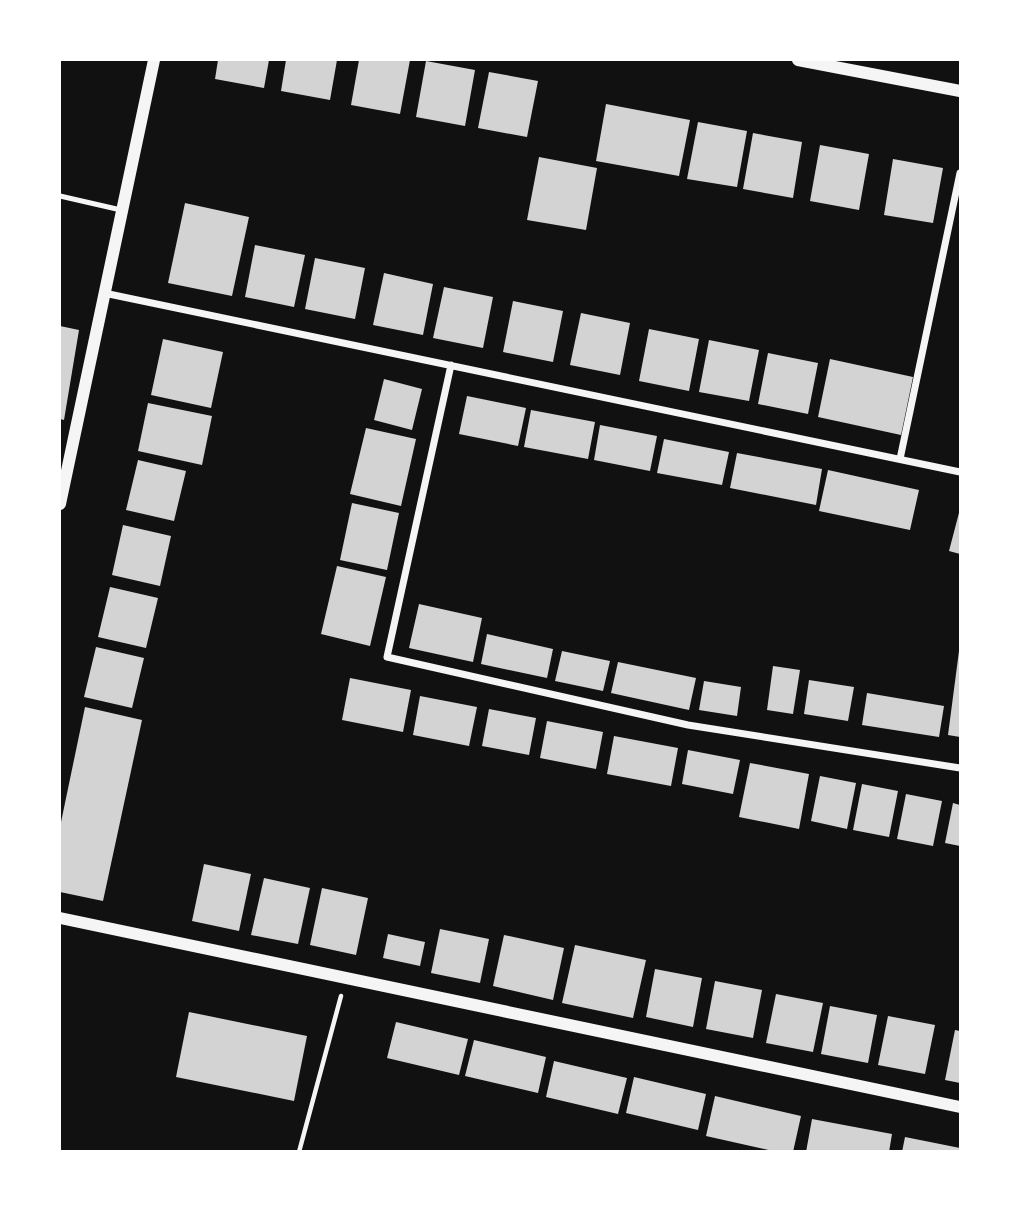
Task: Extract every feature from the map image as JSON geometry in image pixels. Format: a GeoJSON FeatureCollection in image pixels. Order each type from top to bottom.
{"type":"FeatureCollection","features":[{"type":"Feature","properties":{"kind":"street"},"geometry":{"type":"LineString","coordinates":[[60,504],[154,60]]}},
{"type":"Feature","properties":{"kind":"street"},"geometry":{"type":"LineString","coordinates":[[798,60],[961,91]]}},
{"type":"Feature","properties":{"kind":"street"},"geometry":{"type":"LineString","coordinates":[[900,459],[961,173]]}},
{"type":"Feature","properties":{"kind":"street"},"geometry":{"type":"LineString","coordinates":[[103,293],[961,472]]}},
{"type":"Feature","properties":{"kind":"street"},"geometry":{"type":"LineString","coordinates":[[451,365],[387,657],[688,725],[961,768]]}},
{"type":"Feature","properties":{"kind":"street"},"geometry":{"type":"LineString","coordinates":[[60,918],[961,1107]]}},
{"type":"Feature","properties":{"kind":"lane"},"geometry":{"type":"LineString","coordinates":[[60,196],[121,210]]}},
{"type":"Feature","properties":{"kind":"path"},"geometry":{"type":"LineString","coordinates":[[299,1152],[345,978]]}},
{"type":"Feature","properties":{"kind":"building"},"geometry":{"type":"Polygon","coordinates":[[[218,60],[269,60],[264,88],[215,79],[218,60]]]}},
{"type":"Feature","properties":{"kind":"building"},"geometry":{"type":"Polygon","coordinates":[[[286,60],[337,60],[330,100],[281,91],[286,60]]]}},
{"type":"Feature","properties":{"kind":"building"},"geometry":{"type":"Polygon","coordinates":[[[359,60],[410,60],[400,114],[351,105],[359,60]]]}},
{"type":"Feature","properties":{"kind":"building"},"geometry":{"type":"Polygon","coordinates":[[[426,61],[475,70],[465,126],[416,117],[426,61]]]}},
{"type":"Feature","properties":{"kind":"building"},"geometry":{"type":"Polygon","coordinates":[[[489,72],[538,81],[527,137],[478,128],[489,72]]]}},
{"type":"Feature","properties":{"kind":"building"},"geometry":{"type":"Polygon","coordinates":[[[606,104],[690,120],[679,176],[596,161],[606,104]]]}},
{"type":"Feature","properties":{"kind":"building"},"geometry":{"type":"Polygon","coordinates":[[[698,122],[747,131],[737,187],[687,179],[698,122]]]}},
{"type":"Feature","properties":{"kind":"building"},"geometry":{"type":"Polygon","coordinates":[[[753,133],[802,142],[793,198],[743,189],[753,133]]]}},
{"type":"Feature","properties":{"kind":"building"},"geometry":{"type":"Polygon","coordinates":[[[820,145],[869,154],[859,210],[810,201],[820,145]]]}},
{"type":"Feature","properties":{"kind":"building"},"geometry":{"type":"Polygon","coordinates":[[[539,157],[597,168],[586,230],[527,220],[539,157]]]}},
{"type":"Feature","properties":{"kind":"building"},"geometry":{"type":"Polygon","coordinates":[[[893,159],[943,168],[933,223],[884,215],[893,159]]]}},
{"type":"Feature","properties":{"kind":"building"},"geometry":{"type":"Polygon","coordinates":[[[185,203],[249,217],[232,296],[168,283],[185,203]]]}},
{"type":"Feature","properties":{"kind":"building"},"geometry":{"type":"Polygon","coordinates":[[[255,245],[305,255],[294,307],[245,297],[255,245]]]}},
{"type":"Feature","properties":{"kind":"building"},"geometry":{"type":"Polygon","coordinates":[[[315,258],[365,268],[355,319],[305,309],[315,258]]]}},
{"type":"Feature","properties":{"kind":"building"},"geometry":{"type":"Polygon","coordinates":[[[384,273],[433,284],[423,335],[373,325],[384,273]]]}},
{"type":"Feature","properties":{"kind":"building"},"geometry":{"type":"Polygon","coordinates":[[[444,287],[493,297],[483,348],[433,338],[444,287]]]}},
{"type":"Feature","properties":{"kind":"building"},"geometry":{"type":"Polygon","coordinates":[[[513,301],[563,311],[553,362],[503,352],[513,301]]]}},
{"type":"Feature","properties":{"kind":"building"},"geometry":{"type":"Polygon","coordinates":[[[581,313],[630,323],[620,375],[570,365],[581,313]]]}},
{"type":"Feature","properties":{"kind":"building"},"geometry":{"type":"Polygon","coordinates":[[[60,326],[79,330],[64,420],[60,419],[60,326]]]}},
{"type":"Feature","properties":{"kind":"building"},"geometry":{"type":"Polygon","coordinates":[[[649,329],[699,339],[689,391],[639,381],[649,329]]]}},
{"type":"Feature","properties":{"kind":"building"},"geometry":{"type":"Polygon","coordinates":[[[163,339],[223,352],[211,408],[151,395],[163,339]]]}},
{"type":"Feature","properties":{"kind":"building"},"geometry":{"type":"Polygon","coordinates":[[[709,340],[759,350],[749,401],[699,392],[709,340]]]}},
{"type":"Feature","properties":{"kind":"building"},"geometry":{"type":"Polygon","coordinates":[[[768,353],[818,363],[808,414],[758,404],[768,353]]]}},
{"type":"Feature","properties":{"kind":"building"},"geometry":{"type":"Polygon","coordinates":[[[830,359],[913,377],[901,435],[818,417],[830,359]]]}},
{"type":"Feature","properties":{"kind":"building"},"geometry":{"type":"Polygon","coordinates":[[[384,379],[422,389],[412,430],[374,420],[384,379]]]}},
{"type":"Feature","properties":{"kind":"building"},"geometry":{"type":"Polygon","coordinates":[[[467,396],[526,408],[518,446],[459,434],[467,396]]]}},
{"type":"Feature","properties":{"kind":"building"},"geometry":{"type":"Polygon","coordinates":[[[148,403],[212,416],[202,465],[138,451],[148,403]]]}},
{"type":"Feature","properties":{"kind":"building"},"geometry":{"type":"Polygon","coordinates":[[[531,410],[595,422],[588,459],[524,447],[531,410]]]}},
{"type":"Feature","properties":{"kind":"building"},"geometry":{"type":"Polygon","coordinates":[[[600,425],[657,436],[650,471],[594,460],[600,425]]]}},
{"type":"Feature","properties":{"kind":"building"},"geometry":{"type":"Polygon","coordinates":[[[366,428],[416,439],[401,506],[350,494],[366,428]]]}},
{"type":"Feature","properties":{"kind":"building"},"geometry":{"type":"Polygon","coordinates":[[[664,439],[729,452],[722,485],[657,473],[664,439]]]}},
{"type":"Feature","properties":{"kind":"building"},"geometry":{"type":"Polygon","coordinates":[[[737,453],[822,469],[816,505],[730,488],[737,453]]]}},
{"type":"Feature","properties":{"kind":"building"},"geometry":{"type":"Polygon","coordinates":[[[138,460],[186,471],[174,521],[126,510],[138,460]]]}},
{"type":"Feature","properties":{"kind":"building"},"geometry":{"type":"Polygon","coordinates":[[[828,470],[919,490],[910,530],[819,511],[828,470]]]}},
{"type":"Feature","properties":{"kind":"building"},"geometry":{"type":"Polygon","coordinates":[[[352,503],[399,513],[387,570],[340,560],[352,503]]]}},
{"type":"Feature","properties":{"kind":"building"},"geometry":{"type":"Polygon","coordinates":[[[960,509],[960,554],[949,551],[960,509]]]}},
{"type":"Feature","properties":{"kind":"building"},"geometry":{"type":"Polygon","coordinates":[[[123,525],[171,536],[160,586],[112,575],[123,525]]]}},
{"type":"Feature","properties":{"kind":"building"},"geometry":{"type":"Polygon","coordinates":[[[337,566],[386,577],[370,646],[321,634],[337,566]]]}},
{"type":"Feature","properties":{"kind":"building"},"geometry":{"type":"Polygon","coordinates":[[[110,587],[158,598],[146,648],[98,637],[110,587]]]}},
{"type":"Feature","properties":{"kind":"building"},"geometry":{"type":"Polygon","coordinates":[[[419,604],[482,618],[473,662],[409,648],[419,604]]]}},
{"type":"Feature","properties":{"kind":"building"},"geometry":{"type":"Polygon","coordinates":[[[487,634],[553,649],[547,678],[481,664],[487,634]]]}},
{"type":"Feature","properties":{"kind":"building"},"geometry":{"type":"Polygon","coordinates":[[[96,647],[144,658],[132,708],[84,697],[96,647]]]}},
{"type":"Feature","properties":{"kind":"building"},"geometry":{"type":"Polygon","coordinates":[[[562,651],[610,661],[603,691],[555,681],[562,651]]]}},
{"type":"Feature","properties":{"kind":"building"},"geometry":{"type":"Polygon","coordinates":[[[960,651],[960,737],[948,735],[960,651]]]}},
{"type":"Feature","properties":{"kind":"building"},"geometry":{"type":"Polygon","coordinates":[[[618,662],[696,678],[689,710],[611,693],[618,662]]]}},
{"type":"Feature","properties":{"kind":"building"},"geometry":{"type":"Polygon","coordinates":[[[773,666],[800,670],[793,714],[767,710],[773,666]]]}},
{"type":"Feature","properties":{"kind":"building"},"geometry":{"type":"Polygon","coordinates":[[[350,678],[411,690],[403,732],[342,720],[350,678]]]}},
{"type":"Feature","properties":{"kind":"building"},"geometry":{"type":"Polygon","coordinates":[[[809,680],[854,687],[848,721],[804,714],[809,680]]]}},
{"type":"Feature","properties":{"kind":"building"},"geometry":{"type":"Polygon","coordinates":[[[704,681],[741,687],[737,716],[699,710],[704,681]]]}},
{"type":"Feature","properties":{"kind":"building"},"geometry":{"type":"Polygon","coordinates":[[[867,693],[944,706],[939,737],[862,725],[867,693]]]}},
{"type":"Feature","properties":{"kind":"building"},"geometry":{"type":"Polygon","coordinates":[[[420,696],[477,707],[469,746],[413,735],[420,696]]]}},
{"type":"Feature","properties":{"kind":"building"},"geometry":{"type":"Polygon","coordinates":[[[85,707],[142,720],[103,901],[60,892],[60,827],[85,707]]]}},
{"type":"Feature","properties":{"kind":"building"},"geometry":{"type":"Polygon","coordinates":[[[489,709],[536,718],[529,755],[482,746],[489,709]]]}},
{"type":"Feature","properties":{"kind":"building"},"geometry":{"type":"Polygon","coordinates":[[[547,721],[603,732],[596,769],[540,758],[547,721]]]}},
{"type":"Feature","properties":{"kind":"building"},"geometry":{"type":"Polygon","coordinates":[[[614,736],[678,748],[671,786],[607,774],[614,736]]]}},
{"type":"Feature","properties":{"kind":"building"},"geometry":{"type":"Polygon","coordinates":[[[688,750],[740,760],[733,794],[682,784],[688,750]]]}},
{"type":"Feature","properties":{"kind":"building"},"geometry":{"type":"Polygon","coordinates":[[[750,763],[809,774],[799,829],[739,817],[750,763]]]}},
{"type":"Feature","properties":{"kind":"building"},"geometry":{"type":"Polygon","coordinates":[[[820,776],[856,783],[847,829],[811,821],[820,776]]]}},
{"type":"Feature","properties":{"kind":"building"},"geometry":{"type":"Polygon","coordinates":[[[862,784],[898,791],[889,837],[853,830],[862,784]]]}},
{"type":"Feature","properties":{"kind":"building"},"geometry":{"type":"Polygon","coordinates":[[[906,794],[942,801],[933,846],[897,839],[906,794]]]}},
{"type":"Feature","properties":{"kind":"building"},"geometry":{"type":"Polygon","coordinates":[[[953,803],[960,805],[960,846],[945,843],[953,803]]]}},
{"type":"Feature","properties":{"kind":"building"},"geometry":{"type":"Polygon","coordinates":[[[204,864],[251,874],[239,931],[192,921],[204,864]]]}},
{"type":"Feature","properties":{"kind":"building"},"geometry":{"type":"Polygon","coordinates":[[[264,878],[310,888],[298,944],[251,935],[264,878]]]}},
{"type":"Feature","properties":{"kind":"building"},"geometry":{"type":"Polygon","coordinates":[[[322,888],[368,898],[356,955],[310,945],[322,888]]]}},
{"type":"Feature","properties":{"kind":"building"},"geometry":{"type":"Polygon","coordinates":[[[440,929],[489,939],[480,983],[431,973],[440,929]]]}},
{"type":"Feature","properties":{"kind":"building"},"geometry":{"type":"Polygon","coordinates":[[[388,934],[425,942],[420,966],[383,958],[388,934]]]}},
{"type":"Feature","properties":{"kind":"building"},"geometry":{"type":"Polygon","coordinates":[[[504,935],[564,948],[553,1000],[493,986],[504,935]]]}},
{"type":"Feature","properties":{"kind":"building"},"geometry":{"type":"Polygon","coordinates":[[[575,945],[646,960],[633,1018],[562,1003],[575,945]]]}},
{"type":"Feature","properties":{"kind":"building"},"geometry":{"type":"Polygon","coordinates":[[[655,969],[702,978],[693,1027],[646,1017],[655,969]]]}},
{"type":"Feature","properties":{"kind":"building"},"geometry":{"type":"Polygon","coordinates":[[[715,981],[762,990],[753,1038],[706,1029],[715,981]]]}},
{"type":"Feature","properties":{"kind":"building"},"geometry":{"type":"Polygon","coordinates":[[[776,994],[823,1003],[813,1052],[766,1043],[776,994]]]}},
{"type":"Feature","properties":{"kind":"building"},"geometry":{"type":"Polygon","coordinates":[[[830,1006],[877,1015],[868,1063],[821,1054],[830,1006]]]}},
{"type":"Feature","properties":{"kind":"building"},"geometry":{"type":"Polygon","coordinates":[[[189,1012],[307,1036],[294,1101],[176,1077],[189,1012]]]}},
{"type":"Feature","properties":{"kind":"building"},"geometry":{"type":"Polygon","coordinates":[[[888,1016],[935,1025],[925,1074],[878,1065],[888,1016]]]}},
{"type":"Feature","properties":{"kind":"building"},"geometry":{"type":"Polygon","coordinates":[[[396,1022],[468,1039],[459,1075],[387,1058],[396,1022]]]}},
{"type":"Feature","properties":{"kind":"building"},"geometry":{"type":"Polygon","coordinates":[[[955,1030],[960,1031],[960,1083],[945,1080],[955,1030]]]}},
{"type":"Feature","properties":{"kind":"building"},"geometry":{"type":"Polygon","coordinates":[[[474,1040],[546,1057],[538,1093],[465,1076],[474,1040]]]}},
{"type":"Feature","properties":{"kind":"building"},"geometry":{"type":"Polygon","coordinates":[[[554,1061],[627,1078],[618,1114],[546,1097],[554,1061]]]}},
{"type":"Feature","properties":{"kind":"building"},"geometry":{"type":"Polygon","coordinates":[[[634,1077],[706,1094],[698,1130],[626,1113],[634,1077]]]}},
{"type":"Feature","properties":{"kind":"building"},"geometry":{"type":"Polygon","coordinates":[[[715,1096],[801,1116],[793,1152],[777,1152],[706,1136],[715,1096]]]}},
{"type":"Feature","properties":{"kind":"building"},"geometry":{"type":"Polygon","coordinates":[[[812,1119],[892,1134],[889,1152],[806,1152],[812,1119]]]}},
{"type":"Feature","properties":{"kind":"building"},"geometry":{"type":"Polygon","coordinates":[[[905,1137],[960,1148],[960,1152],[902,1152],[905,1137]]]}}]}
